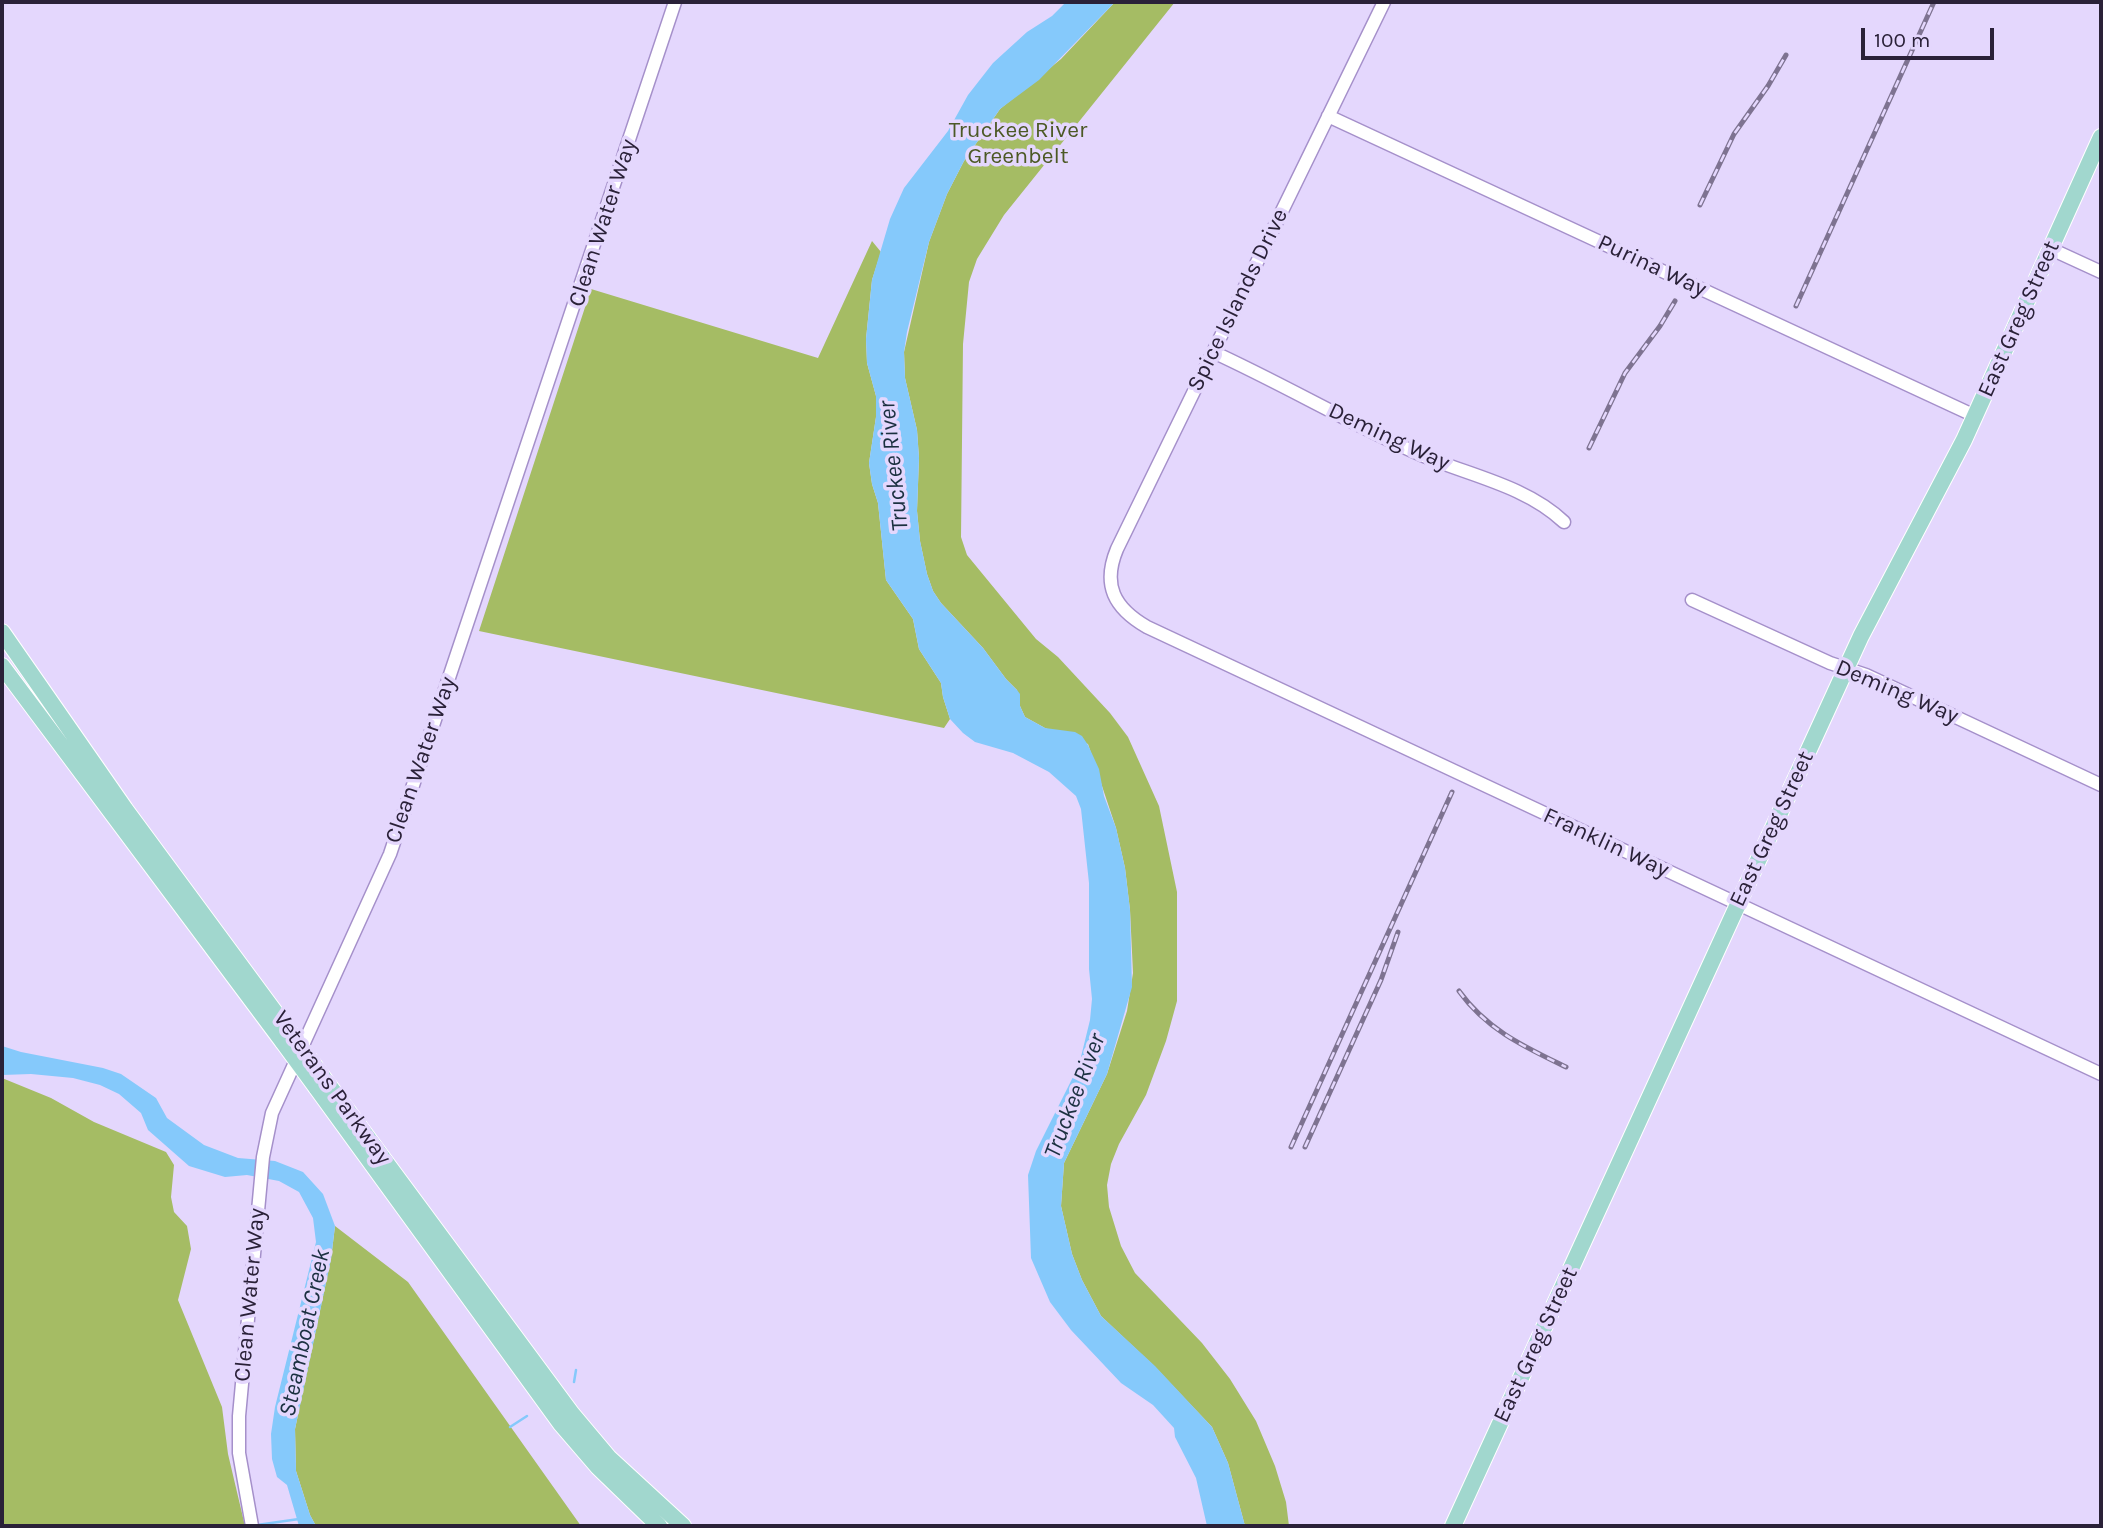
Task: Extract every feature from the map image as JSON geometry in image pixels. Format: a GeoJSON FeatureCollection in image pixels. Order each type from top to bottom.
{"type":"FeatureCollection","features":[{"type":"Feature","properties":{"kind":"main road","name":"East Greg Street"},"geometry":{"type":"LineString","coordinates":[[1453,1526],[1846,668],[1975,416],[2101,137]]}},
{"type":"Feature","properties":{"kind":"main road","name":"Veterans Parkway"},"geometry":{"type":"LineString","coordinates":[[2,632],[561,1423],[598,1467],[659,1526]]}},
{"type":"Feature","properties":{"kind":"main road","name":"Veterans Parkway"},"geometry":{"type":"LineString","coordinates":[[2,666],[287,1038]]}},
{"type":"Feature","properties":{"kind":"main road","name":"Veterans Parkway"},"geometry":{"type":"LineString","coordinates":[[319,1082],[572,1414],[609,1458],[683,1526]]}},
{"type":"Feature","properties":{"kind":"street","name":"Clean Water Way"},"geometry":{"type":"LineString","coordinates":[[252,1526],[241,1475],[238,1436],[267,1129],[278,1098],[390,854],[675,2]]}},
{"type":"Feature","properties":{"kind":"street","name":"Spice Islands Drive"},"geometry":{"type":"LineString","coordinates":[[1117,602],[1111,583],[1112,559],[1384,2]]}},
{"type":"Feature","properties":{"kind":"street","name":"Purina Way"},"geometry":{"type":"LineString","coordinates":[[1328,116],[1975,416]]}},
{"type":"Feature","properties":{"kind":"street"},"geometry":{"type":"LineString","coordinates":[[2051,249],[2101,272]]}},
{"type":"Feature","properties":{"kind":"street","name":"Deming Way"},"geometry":{"type":"LineString","coordinates":[[1213,352],[1418,453],[1525,496],[1550,509],[1564,522]]}},
{"type":"Feature","properties":{"kind":"street","name":"Deming Way"},"geometry":{"type":"LineString","coordinates":[[1692,600],[1830,663],[1866,675],[2101,785]]}},
{"type":"Feature","properties":{"kind":"street","name":"Franklin Way"},"geometry":{"type":"LineString","coordinates":[[1117,602],[1126,613],[1147,627],[2101,1074]]}},
{"type":"Feature","properties":{"kind":"green space","name":"Truckee River Greenbelt"},"geometry":{"type":"Polygon","coordinates":[[[1115,2],[1175,2],[1004,215],[977,259],[969,282],[963,344],[961,537],[967,555],[1036,639],[1058,657],[1110,713],[1128,737],[1159,806],[1177,892],[1177,1001],[1146,1095],[1111,1164],[1107,1185],[1109,1207],[1121,1246],[1135,1273],[1202,1343],[1230,1379],[1256,1421],[1275,1466],[1286,1502],[1289,1526],[1245,1526],[1228,1463],[1212,1427],[1154,1366],[1101,1316],[1072,1254],[1061,1206],[1064,1163],[1107,1074],[1127,1011],[1133,973],[1125,868],[1116,828],[1088,744],[1045,728],[1025,717],[1017,690],[933,591],[920,541],[917,511],[917,430],[905,378],[904,352],[929,242],[947,194],[964,161],[1000,109],[1061,59],[1115,2]]]}},
{"type":"Feature","properties":{"kind":"green space"},"geometry":{"type":"Polygon","coordinates":[[[872,241],[881,252],[872,280],[866,339],[867,363],[876,396],[876,417],[869,463],[878,503],[886,580],[913,619],[919,649],[941,683],[950,719],[944,728],[479,631],[591,289],[818,358],[872,241]]]}},
{"type":"Feature","properties":{"kind":"green space"},"geometry":{"type":"Polygon","coordinates":[[[2,1078],[51,1098],[94,1122],[166,1152],[174,1165],[171,1197],[174,1212],[187,1226],[191,1249],[178,1300],[222,1407],[228,1454],[245,1526],[2,1526],[2,1078]]]}},
{"type":"Feature","properties":{"kind":"green space"},"geometry":{"type":"Polygon","coordinates":[[[335,1226],[408,1282],[581,1526],[316,1526],[296,1471],[295,1429],[331,1259],[335,1226]]]}},
{"type":"Feature","properties":{"kind":"water","name":"Truckee River"},"geometry":{"type":"Polygon","coordinates":[[[1066,2],[1115,2],[1039,80],[1000,109],[964,161],[947,194],[929,242],[904,352],[905,378],[917,430],[917,511],[920,541],[933,591],[1020,694],[1020,706],[1025,717],[1045,728],[1075,732],[1082,736],[1099,769],[1125,868],[1130,910],[1132,987],[1107,1074],[1064,1163],[1061,1206],[1072,1254],[1101,1316],[1155,1366],[1212,1427],[1228,1463],[1245,1526],[1207,1526],[1196,1478],[1175,1437],[1174,1428],[1153,1405],[1121,1383],[1071,1330],[1050,1302],[1031,1258],[1028,1175],[1036,1151],[1079,1065],[1090,1020],[1092,999],[1089,969],[1089,883],[1081,809],[1076,796],[1049,772],[1013,753],[975,742],[950,719],[941,683],[919,649],[913,619],[886,580],[878,503],[869,463],[876,417],[876,396],[867,363],[866,339],[872,280],[890,219],[904,188],[948,131],[968,95],[993,63],[1066,2]]]}},
{"type":"Feature","properties":{"kind":"water","name":"Steamboat Creek"},"geometry":{"type":"Polygon","coordinates":[[[2,1046],[121,1074],[156,1098],[167,1118],[204,1145],[238,1158],[275,1161],[303,1172],[323,1194],[335,1226],[331,1259],[295,1429],[296,1471],[316,1526],[299,1526],[287,1485],[277,1477],[272,1459],[271,1434],[275,1407],[316,1242],[313,1218],[299,1192],[279,1181],[247,1175],[225,1177],[189,1166],[148,1130],[141,1113],[119,1094],[100,1085],[73,1078],[31,1074],[2,1075],[2,1046]]]}},
{"type":"Feature","properties":{"kind":"waterway"},"geometry":{"type":"LineString","coordinates":[[574,1382],[576,1370]]}},
{"type":"Feature","properties":{"kind":"waterway"},"geometry":{"type":"LineString","coordinates":[[510,1427],[527,1416]]}},
{"type":"Feature","properties":{"kind":"waterway"},"geometry":{"type":"LineString","coordinates":[[257,1525],[299,1519]]}},
{"type":"Feature","properties":{"kind":"railway"},"geometry":{"type":"LineString","coordinates":[[1796,306],[1934,2]]}},
{"type":"Feature","properties":{"kind":"railway"},"geometry":{"type":"LineString","coordinates":[[1700,205],[1734,134],[1786,55]]}},
{"type":"Feature","properties":{"kind":"railway"},"geometry":{"type":"LineString","coordinates":[[1589,448],[1625,373],[1675,301]]}},
{"type":"Feature","properties":{"kind":"railway"},"geometry":{"type":"LineString","coordinates":[[1291,1147],[1452,792]]}},
{"type":"Feature","properties":{"kind":"railway"},"geometry":{"type":"LineString","coordinates":[[1305,1147],[1381,980],[1398,932]]}},
{"type":"Feature","properties":{"kind":"railway"},"geometry":{"type":"LineString","coordinates":[[1459,991],[1494,1027],[1566,1067]]}}]}
